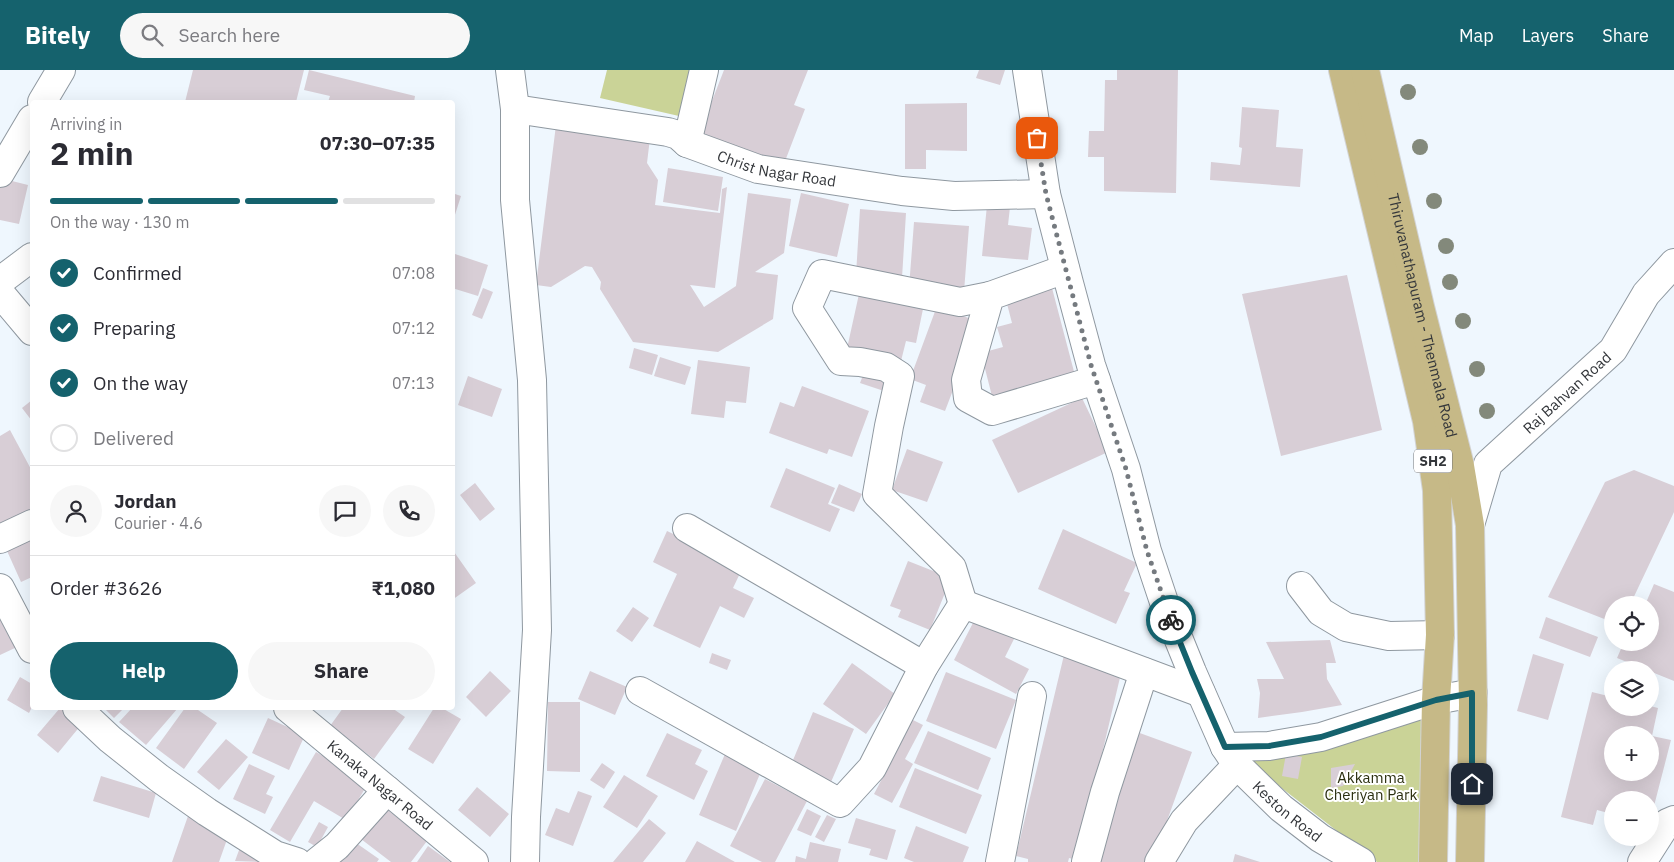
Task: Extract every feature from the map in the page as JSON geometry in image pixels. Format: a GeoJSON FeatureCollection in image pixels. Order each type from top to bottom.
{"type":"FeatureCollection","features":[{"type":"Feature","properties":{"kind":"main road","name":"SH2"},"geometry":{"type":"LineString","coordinates":[[1343,70],[1427,421],[1437,490],[1440,635],[1436,700],[1433,862]]}},
{"type":"Feature","properties":{"kind":"main road","name":"Thiruvanathapuram - Thenmala Road"},"geometry":{"type":"LineString","coordinates":[[1365,70],[1420,307],[1460,466],[1470,525],[1472,693],[1470,862]]}},
{"type":"Feature","properties":{"kind":"street"},"geometry":{"type":"LineString","coordinates":[[43,100],[62,70]]}},
{"type":"Feature","properties":{"kind":"street"},"geometry":{"type":"LineString","coordinates":[[510,70],[515,109],[515,200],[532,380],[537,611],[525,862]]}},
{"type":"Feature","properties":{"kind":"street"},"geometry":{"type":"LineString","coordinates":[[687,143],[704,70]]}},
{"type":"Feature","properties":{"kind":"street","name":"Keston Road"},"geometry":{"type":"LineString","coordinates":[[1027,70],[1046,194],[1096,380],[1126,469],[1147,551],[1166,608],[1201,693],[1231,756],[1281,808],[1320,838],[1361,862]]}},
{"type":"Feature","properties":{"kind":"street","name":"Christ Nagar Road"},"geometry":{"type":"LineString","coordinates":[[515,109],[668,132],[678,135],[687,143],[758,169],[902,191],[954,196],[1046,194]]}},
{"type":"Feature","properties":{"kind":"street"},"geometry":{"type":"LineString","coordinates":[[0,173],[30,122]]}},
{"type":"Feature","properties":{"kind":"street"},"geometry":{"type":"LineString","coordinates":[[0,281],[30,258]]}},
{"type":"Feature","properties":{"kind":"street","name":"Raj Bahvan Road"},"geometry":{"type":"LineString","coordinates":[[1470,525],[1488,464],[1613,350],[1646,294],[1674,263]]}},
{"type":"Feature","properties":{"kind":"street"},"geometry":{"type":"LineString","coordinates":[[640,690],[840,803],[872,768],[924,666],[963,604],[952,568],[877,494],[900,376],[886,367],[860,362],[841,361],[807,308],[822,274],[960,302],[990,296],[1065,269]]}},
{"type":"Feature","properties":{"kind":"street"},"geometry":{"type":"LineString","coordinates":[[0,293],[30,328]]}},
{"type":"Feature","properties":{"kind":"street"},"geometry":{"type":"LineString","coordinates":[[990,296],[966,380],[968,398],[992,411],[1096,380]]}},
{"type":"Feature","properties":{"kind":"street"},"geometry":{"type":"LineString","coordinates":[[0,539],[30,525]]}},
{"type":"Feature","properties":{"kind":"street"},"geometry":{"type":"LineString","coordinates":[[687,528],[924,666]]}},
{"type":"Feature","properties":{"kind":"street"},"geometry":{"type":"LineString","coordinates":[[1300,586],[1322,612],[1346,627],[1389,636],[1440,635]]}},
{"type":"Feature","properties":{"kind":"street"},"geometry":{"type":"LineString","coordinates":[[0,588],[30,645]]}},
{"type":"Feature","properties":{"kind":"street"},"geometry":{"type":"LineString","coordinates":[[963,604],[1201,693]]}},
{"type":"Feature","properties":{"kind":"street"},"geometry":{"type":"LineString","coordinates":[[1086,862],[1104,792],[1144,672]]}},
{"type":"Feature","properties":{"kind":"street"},"geometry":{"type":"LineString","coordinates":[[1159,862],[1184,821],[1231,756],[1269,746],[1321,737],[1436,700],[1472,693]]}},
{"type":"Feature","properties":{"kind":"street"},"geometry":{"type":"LineString","coordinates":[[1000,862],[1032,696]]}},
{"type":"Feature","properties":{"kind":"street"},"geometry":{"type":"LineString","coordinates":[[79,710],[110,739],[159,778],[207,812],[274,855],[297,862]]}},
{"type":"Feature","properties":{"kind":"street","name":"Kanaka Nagar Road"},"geometry":{"type":"LineString","coordinates":[[290,710],[474,862]]}},
{"type":"Feature","properties":{"kind":"street"},"geometry":{"type":"LineString","coordinates":[[317,862],[337,846],[387,790]]}},
{"type":"Feature","properties":{"kind":"street"},"geometry":{"type":"LineString","coordinates":[[1642,862],[1667,823],[1674,820]]}},
{"type":"Feature","properties":{"kind":"green space"},"geometry":{"type":"Polygon","coordinates":[[[607,70],[691,70],[679,116],[600,98],[607,70]]]}},
{"type":"Feature","properties":{"kind":"green space","name":"Akkamma Cheriyan Park"},"geometry":{"type":"Polygon","coordinates":[[[1432,711],[1423,862],[1377,862],[1248,762],[1432,711]]]}},
{"type":"Feature","properties":{"kind":"building"},"geometry":{"type":"Polygon","coordinates":[[[193,70],[304,70],[296,100],[186,100],[193,70]]]}},
{"type":"Feature","properties":{"kind":"building"},"geometry":{"type":"Polygon","coordinates":[[[309,70],[415,96],[414,100],[329,100],[330,96],[304,90],[309,70]]]}},
{"type":"Feature","properties":{"kind":"building"},"geometry":{"type":"Polygon","coordinates":[[[724,70],[808,70],[794,105],[805,109],[782,169],[698,137],[724,70]]]}},
{"type":"Feature","properties":{"kind":"building"},"geometry":{"type":"Polygon","coordinates":[[[979,70],[1005,70],[1000,85],[976,78],[979,70]]]}},
{"type":"Feature","properties":{"kind":"building"},"geometry":{"type":"Polygon","coordinates":[[[1117,70],[1178,70],[1176,193],[1104,191],[1104,157],[1088,157],[1089,131],[1104,131],[1105,80],[1117,80],[1117,70]]]}},
{"type":"Feature","properties":{"kind":"building"},"geometry":{"type":"Polygon","coordinates":[[[967,103],[967,151],[926,150],[926,169],[905,169],[905,104],[967,103]]]}},
{"type":"Feature","properties":{"kind":"building"},"geometry":{"type":"Polygon","coordinates":[[[1242,107],[1279,110],[1276,147],[1303,149],[1300,187],[1210,180],[1211,162],[1240,165],[1242,148],[1239,147],[1242,107]]]}},
{"type":"Feature","properties":{"kind":"building"},"geometry":{"type":"Polygon","coordinates":[[[556,125],[650,138],[647,163],[658,180],[655,205],[720,213],[722,189],[727,187],[715,288],[690,285],[704,307],[736,286],[748,193],[791,199],[784,253],[755,272],[778,275],[773,319],[718,352],[633,342],[600,289],[601,282],[592,267],[585,266],[551,287],[536,285],[556,125]]]}},
{"type":"Feature","properties":{"kind":"building"},"geometry":{"type":"Polygon","coordinates":[[[668,168],[723,177],[718,211],[663,202],[668,168]]]}},
{"type":"Feature","properties":{"kind":"building"},"geometry":{"type":"Polygon","coordinates":[[[0,178],[28,185],[19,224],[0,220],[0,178]]]}},
{"type":"Feature","properties":{"kind":"building"},"geometry":{"type":"Polygon","coordinates":[[[801,193],[849,204],[837,257],[789,246],[801,193]]]}},
{"type":"Feature","properties":{"kind":"building"},"geometry":{"type":"Polygon","coordinates":[[[455,194],[461,196],[455,215],[455,194]]]}},
{"type":"Feature","properties":{"kind":"building"},"geometry":{"type":"Polygon","coordinates":[[[987,205],[1010,207],[1008,225],[1032,228],[1028,260],[982,256],[987,205]]]}},
{"type":"Feature","properties":{"kind":"building"},"geometry":{"type":"Polygon","coordinates":[[[860,209],[906,213],[902,278],[856,275],[860,209]]]}},
{"type":"Feature","properties":{"kind":"building"},"geometry":{"type":"Polygon","coordinates":[[[914,222],[969,226],[964,292],[909,288],[914,222]]]}},
{"type":"Feature","properties":{"kind":"building"},"geometry":{"type":"Polygon","coordinates":[[[455,254],[488,265],[478,296],[455,289],[455,254]]]}},
{"type":"Feature","properties":{"kind":"building"},"geometry":{"type":"Polygon","coordinates":[[[1347,275],[1382,430],[1281,456],[1242,294],[1347,275]]]}},
{"type":"Feature","properties":{"kind":"building"},"geometry":{"type":"Polygon","coordinates":[[[483,288],[493,292],[482,319],[472,315],[483,288]]]}},
{"type":"Feature","properties":{"kind":"building"},"geometry":{"type":"Polygon","coordinates":[[[1052,288],[1077,383],[994,404],[981,353],[1003,347],[997,327],[1012,323],[1006,300],[1052,288]]]}},
{"type":"Feature","properties":{"kind":"building"},"geometry":{"type":"Polygon","coordinates":[[[859,294],[923,309],[916,343],[906,341],[900,365],[846,353],[859,294]]]}},
{"type":"Feature","properties":{"kind":"building"},"geometry":{"type":"Polygon","coordinates":[[[937,306],[979,322],[945,411],[920,402],[926,385],[910,379],[937,306]]]}},
{"type":"Feature","properties":{"kind":"building"},"geometry":{"type":"Polygon","coordinates":[[[634,348],[658,355],[652,375],[629,368],[634,348]]]}},
{"type":"Feature","properties":{"kind":"building"},"geometry":{"type":"Polygon","coordinates":[[[660,357],[691,367],[685,385],[654,376],[660,357]]]}},
{"type":"Feature","properties":{"kind":"building"},"geometry":{"type":"Polygon","coordinates":[[[698,360],[750,367],[746,403],[726,401],[724,418],[691,414],[698,360]]]}},
{"type":"Feature","properties":{"kind":"building"},"geometry":{"type":"Polygon","coordinates":[[[867,365],[894,374],[887,392],[860,383],[867,365]]]}},
{"type":"Feature","properties":{"kind":"building"},"geometry":{"type":"Polygon","coordinates":[[[468,376],[502,389],[492,417],[458,405],[468,376]]]}},
{"type":"Feature","properties":{"kind":"building"},"geometry":{"type":"Polygon","coordinates":[[[802,386],[869,411],[852,457],[829,449],[827,454],[769,433],[780,402],[794,407],[802,386]]]}},
{"type":"Feature","properties":{"kind":"building"},"geometry":{"type":"Polygon","coordinates":[[[1082,398],[1108,452],[1018,493],[992,440],[1082,398]]]}},
{"type":"Feature","properties":{"kind":"building"},"geometry":{"type":"Polygon","coordinates":[[[30,402],[30,418],[22,408],[30,402]]]}},
{"type":"Feature","properties":{"kind":"building"},"geometry":{"type":"Polygon","coordinates":[[[10,430],[30,467],[30,510],[0,526],[0,436],[10,430]]]}},
{"type":"Feature","properties":{"kind":"building"},"geometry":{"type":"Polygon","coordinates":[[[907,449],[943,462],[927,502],[892,490],[907,449]]]}},
{"type":"Feature","properties":{"kind":"building"},"geometry":{"type":"Polygon","coordinates":[[[786,468],[835,488],[828,504],[840,509],[830,532],[770,507],[786,468]]]}},
{"type":"Feature","properties":{"kind":"building"},"geometry":{"type":"Polygon","coordinates":[[[1634,470],[1674,486],[1674,512],[1634,596],[1604,596],[1604,619],[1548,597],[1605,482],[1634,470]]]}},
{"type":"Feature","properties":{"kind":"building"},"geometry":{"type":"Polygon","coordinates":[[[475,483],[495,509],[480,521],[460,495],[475,483]]]}},
{"type":"Feature","properties":{"kind":"building"},"geometry":{"type":"Polygon","coordinates":[[[839,484],[862,494],[854,512],[831,503],[839,484]]]}},
{"type":"Feature","properties":{"kind":"building"},"geometry":{"type":"Polygon","coordinates":[[[30,529],[30,578],[21,582],[3,542],[30,529]]]}},
{"type":"Feature","properties":{"kind":"building"},"geometry":{"type":"Polygon","coordinates":[[[1063,529],[1137,563],[1124,591],[1130,593],[1116,624],[1038,589],[1063,529]]]}},
{"type":"Feature","properties":{"kind":"building"},"geometry":{"type":"Polygon","coordinates":[[[667,531],[743,567],[733,588],[754,598],[744,618],[720,606],[700,648],[653,626],[677,574],[653,562],[667,531]]]}},
{"type":"Feature","properties":{"kind":"building"},"geometry":{"type":"Polygon","coordinates":[[[455,553],[476,583],[455,598],[455,553]]]}},
{"type":"Feature","properties":{"kind":"building"},"geometry":{"type":"Polygon","coordinates":[[[908,561],[951,578],[930,630],[898,617],[901,610],[890,606],[908,561]]]}},
{"type":"Feature","properties":{"kind":"building"},"geometry":{"type":"Polygon","coordinates":[[[1654,584],[1674,592],[1674,681],[1659,675],[1659,661],[1624,661],[1617,658],[1620,651],[1659,651],[1659,596],[1649,596],[1654,584]]]}},
{"type":"Feature","properties":{"kind":"building"},"geometry":{"type":"Polygon","coordinates":[[[633,607],[649,618],[632,642],[616,631],[633,607]]]}},
{"type":"Feature","properties":{"kind":"building"},"geometry":{"type":"Polygon","coordinates":[[[0,612],[17,647],[0,655],[0,612]]]}},
{"type":"Feature","properties":{"kind":"building"},"geometry":{"type":"Polygon","coordinates":[[[976,617],[1015,637],[1005,657],[1029,669],[1016,694],[954,660],[976,617]]]}},
{"type":"Feature","properties":{"kind":"building"},"geometry":{"type":"Polygon","coordinates":[[[1546,617],[1598,637],[1590,657],[1539,638],[1546,617]]]}},
{"type":"Feature","properties":{"kind":"building"},"geometry":{"type":"Polygon","coordinates":[[[1330,640],[1336,663],[1326,663],[1327,679],[1342,705],[1258,718],[1260,693],[1257,679],[1284,679],[1266,642],[1330,640]]]}},
{"type":"Feature","properties":{"kind":"building"},"geometry":{"type":"Polygon","coordinates":[[[712,653],[731,660],[727,670],[709,663],[712,653]]]}},
{"type":"Feature","properties":{"kind":"building"},"geometry":{"type":"Polygon","coordinates":[[[1533,654],[1564,664],[1548,720],[1517,711],[1533,654]]]}},
{"type":"Feature","properties":{"kind":"building"},"geometry":{"type":"Polygon","coordinates":[[[1064,655],[1122,669],[1077,860],[1069,858],[1068,862],[1028,862],[1028,859],[1016,856],[1064,655]]]}},
{"type":"Feature","properties":{"kind":"building"},"geometry":{"type":"Polygon","coordinates":[[[852,663],[895,694],[866,734],[823,704],[852,663]]]}},
{"type":"Feature","properties":{"kind":"building"},"geometry":{"type":"Polygon","coordinates":[[[490,671],[511,691],[486,717],[466,697],[490,671]]]}},
{"type":"Feature","properties":{"kind":"building"},"geometry":{"type":"Polygon","coordinates":[[[590,671],[627,687],[615,715],[578,699],[590,671]]]}},
{"type":"Feature","properties":{"kind":"building"},"geometry":{"type":"Polygon","coordinates":[[[946,672],[1016,700],[996,749],[926,721],[946,672]]]}},
{"type":"Feature","properties":{"kind":"building"},"geometry":{"type":"Polygon","coordinates":[[[20,677],[30,683],[29,713],[7,700],[20,677]]]}},
{"type":"Feature","properties":{"kind":"building"},"geometry":{"type":"Polygon","coordinates":[[[1592,692],[1604,695],[1604,716],[1656,716],[1654,726],[1604,726],[1604,781],[1659,781],[1659,737],[1671,740],[1658,791],[1604,791],[1604,812],[1597,810],[1593,825],[1561,817],[1592,692]]]}},
{"type":"Feature","properties":{"kind":"building"},"geometry":{"type":"Polygon","coordinates":[[[548,702],[580,702],[580,772],[547,771],[548,702]]]}},
{"type":"Feature","properties":{"kind":"building"},"geometry":{"type":"Polygon","coordinates":[[[58,710],[75,710],[86,719],[58,753],[37,735],[58,710]]]}},
{"type":"Feature","properties":{"kind":"building"},"geometry":{"type":"Polygon","coordinates":[[[106,710],[122,710],[114,718],[106,710]]]}},
{"type":"Feature","properties":{"kind":"building"},"geometry":{"type":"Polygon","coordinates":[[[130,710],[176,710],[146,745],[119,722],[130,710]]]}},
{"type":"Feature","properties":{"kind":"building"},"geometry":{"type":"Polygon","coordinates":[[[184,710],[198,710],[217,723],[184,769],[156,748],[184,710]]]}},
{"type":"Feature","properties":{"kind":"building"},"geometry":{"type":"Polygon","coordinates":[[[342,710],[395,710],[405,717],[374,759],[330,726],[342,710]]]}},
{"type":"Feature","properties":{"kind":"building"},"geometry":{"type":"Polygon","coordinates":[[[433,710],[445,710],[461,719],[433,764],[408,749],[433,710]]]}},
{"type":"Feature","properties":{"kind":"building"},"geometry":{"type":"Polygon","coordinates":[[[813,712],[854,729],[831,782],[791,765],[813,712]]]}},
{"type":"Feature","properties":{"kind":"building"},"geometry":{"type":"Polygon","coordinates":[[[905,716],[923,725],[905,759],[913,764],[892,803],[874,794],[895,754],[887,750],[905,716]]]}},
{"type":"Feature","properties":{"kind":"building"},"geometry":{"type":"Polygon","coordinates":[[[268,718],[305,735],[289,770],[252,753],[268,718]]]}},
{"type":"Feature","properties":{"kind":"building"},"geometry":{"type":"Polygon","coordinates":[[[928,731],[991,758],[978,790],[914,763],[928,731]]]}},
{"type":"Feature","properties":{"kind":"building"},"geometry":{"type":"Polygon","coordinates":[[[1137,732],[1192,752],[1152,862],[1088,862],[1137,732]]]}},
{"type":"Feature","properties":{"kind":"building"},"geometry":{"type":"Polygon","coordinates":[[[667,733],[702,750],[695,764],[708,771],[694,800],[646,776],[667,733]]]}},
{"type":"Feature","properties":{"kind":"building"},"geometry":{"type":"Polygon","coordinates":[[[226,739],[248,757],[219,790],[197,772],[226,739]]]}},
{"type":"Feature","properties":{"kind":"building"},"geometry":{"type":"Polygon","coordinates":[[[316,752],[369,782],[346,820],[314,801],[290,842],[270,830],[316,752]]]}},
{"type":"Feature","properties":{"kind":"building"},"geometry":{"type":"Polygon","coordinates":[[[725,754],[762,769],[736,831],[699,815],[725,754]]]}},
{"type":"Feature","properties":{"kind":"building"},"geometry":{"type":"Polygon","coordinates":[[[1286,754],[1302,757],[1298,779],[1282,776],[1286,754]]]}},
{"type":"Feature","properties":{"kind":"building"},"geometry":{"type":"Polygon","coordinates":[[[602,763],[615,772],[604,789],[590,780],[602,763]]]}},
{"type":"Feature","properties":{"kind":"building"},"geometry":{"type":"Polygon","coordinates":[[[249,764],[275,776],[266,794],[273,797],[265,814],[233,799],[249,764]]]}},
{"type":"Feature","properties":{"kind":"building"},"geometry":{"type":"Polygon","coordinates":[[[1355,764],[1343,786],[1331,788],[1331,768],[1355,764]]]}},
{"type":"Feature","properties":{"kind":"building"},"geometry":{"type":"Polygon","coordinates":[[[915,768],[982,795],[966,834],[899,807],[915,768]]]}},
{"type":"Feature","properties":{"kind":"building"},"geometry":{"type":"Polygon","coordinates":[[[624,775],[658,796],[637,828],[603,807],[624,775]]]}},
{"type":"Feature","properties":{"kind":"building"},"geometry":{"type":"Polygon","coordinates":[[[101,776],[156,793],[149,818],[93,801],[101,776]]]}},
{"type":"Feature","properties":{"kind":"building"},"geometry":{"type":"Polygon","coordinates":[[[765,779],[807,801],[775,862],[762,862],[730,846],[765,779]]]}},
{"type":"Feature","properties":{"kind":"building"},"geometry":{"type":"Polygon","coordinates":[[[477,787],[509,814],[490,837],[458,810],[477,787]]]}},
{"type":"Feature","properties":{"kind":"building"},"geometry":{"type":"Polygon","coordinates":[[[578,791],[592,796],[573,846],[545,835],[556,808],[569,813],[578,791]]]}},
{"type":"Feature","properties":{"kind":"building"},"geometry":{"type":"Polygon","coordinates":[[[385,808],[427,841],[411,862],[391,862],[361,839],[385,808]]]}},
{"type":"Feature","properties":{"kind":"building"},"geometry":{"type":"Polygon","coordinates":[[[807,809],[821,816],[811,836],[797,830],[807,809]]]}},
{"type":"Feature","properties":{"kind":"building"},"geometry":{"type":"Polygon","coordinates":[[[827,815],[836,819],[824,842],[815,837],[827,815]]]}},
{"type":"Feature","properties":{"kind":"building"},"geometry":{"type":"Polygon","coordinates":[[[188,816],[230,831],[219,862],[172,862],[188,816]]]}},
{"type":"Feature","properties":{"kind":"building"},"geometry":{"type":"Polygon","coordinates":[[[856,818],[896,830],[887,860],[869,855],[871,849],[848,843],[856,818]]]}},
{"type":"Feature","properties":{"kind":"building"},"geometry":{"type":"Polygon","coordinates":[[[649,819],[666,833],[643,862],[613,862],[649,819]]]}},
{"type":"Feature","properties":{"kind":"building"},"geometry":{"type":"Polygon","coordinates":[[[319,822],[328,827],[317,847],[308,842],[319,822]]]}},
{"type":"Feature","properties":{"kind":"building"},"geometry":{"type":"Polygon","coordinates":[[[916,826],[969,847],[963,862],[914,862],[904,858],[916,826]]]}},
{"type":"Feature","properties":{"kind":"building"},"geometry":{"type":"Polygon","coordinates":[[[349,838],[379,859],[377,862],[332,862],[349,838]]]}},
{"type":"Feature","properties":{"kind":"building"},"geometry":{"type":"Polygon","coordinates":[[[697,841],[735,862],[685,862],[697,841]]]}},
{"type":"Feature","properties":{"kind":"building"},"geometry":{"type":"Polygon","coordinates":[[[242,842],[264,862],[235,861],[242,842]]]}},
{"type":"Feature","properties":{"kind":"building"},"geometry":{"type":"Polygon","coordinates":[[[810,842],[841,849],[838,862],[795,862],[796,856],[806,859],[810,842]]]}},
{"type":"Feature","properties":{"kind":"building"},"geometry":{"type":"Polygon","coordinates":[[[428,846],[450,862],[417,862],[428,846]]]}},
{"type":"Feature","properties":{"kind":"building"},"geometry":{"type":"Polygon","coordinates":[[[1235,854],[1260,862],[1233,862],[1235,854]]]}},
{"type":"Feature","properties":{"kind":"way so far"},"geometry":{"type":"LineString","coordinates":[[1037,138],[1046,194],[1091,365],[1126,469],[1147,551],[1171,620]]}},
{"type":"Feature","properties":{"kind":"route"},"geometry":{"type":"LineString","coordinates":[[1171,620],[1225,747],[1269,746],[1321,737],[1436,700],[1472,693],[1472,784]]}}]}
